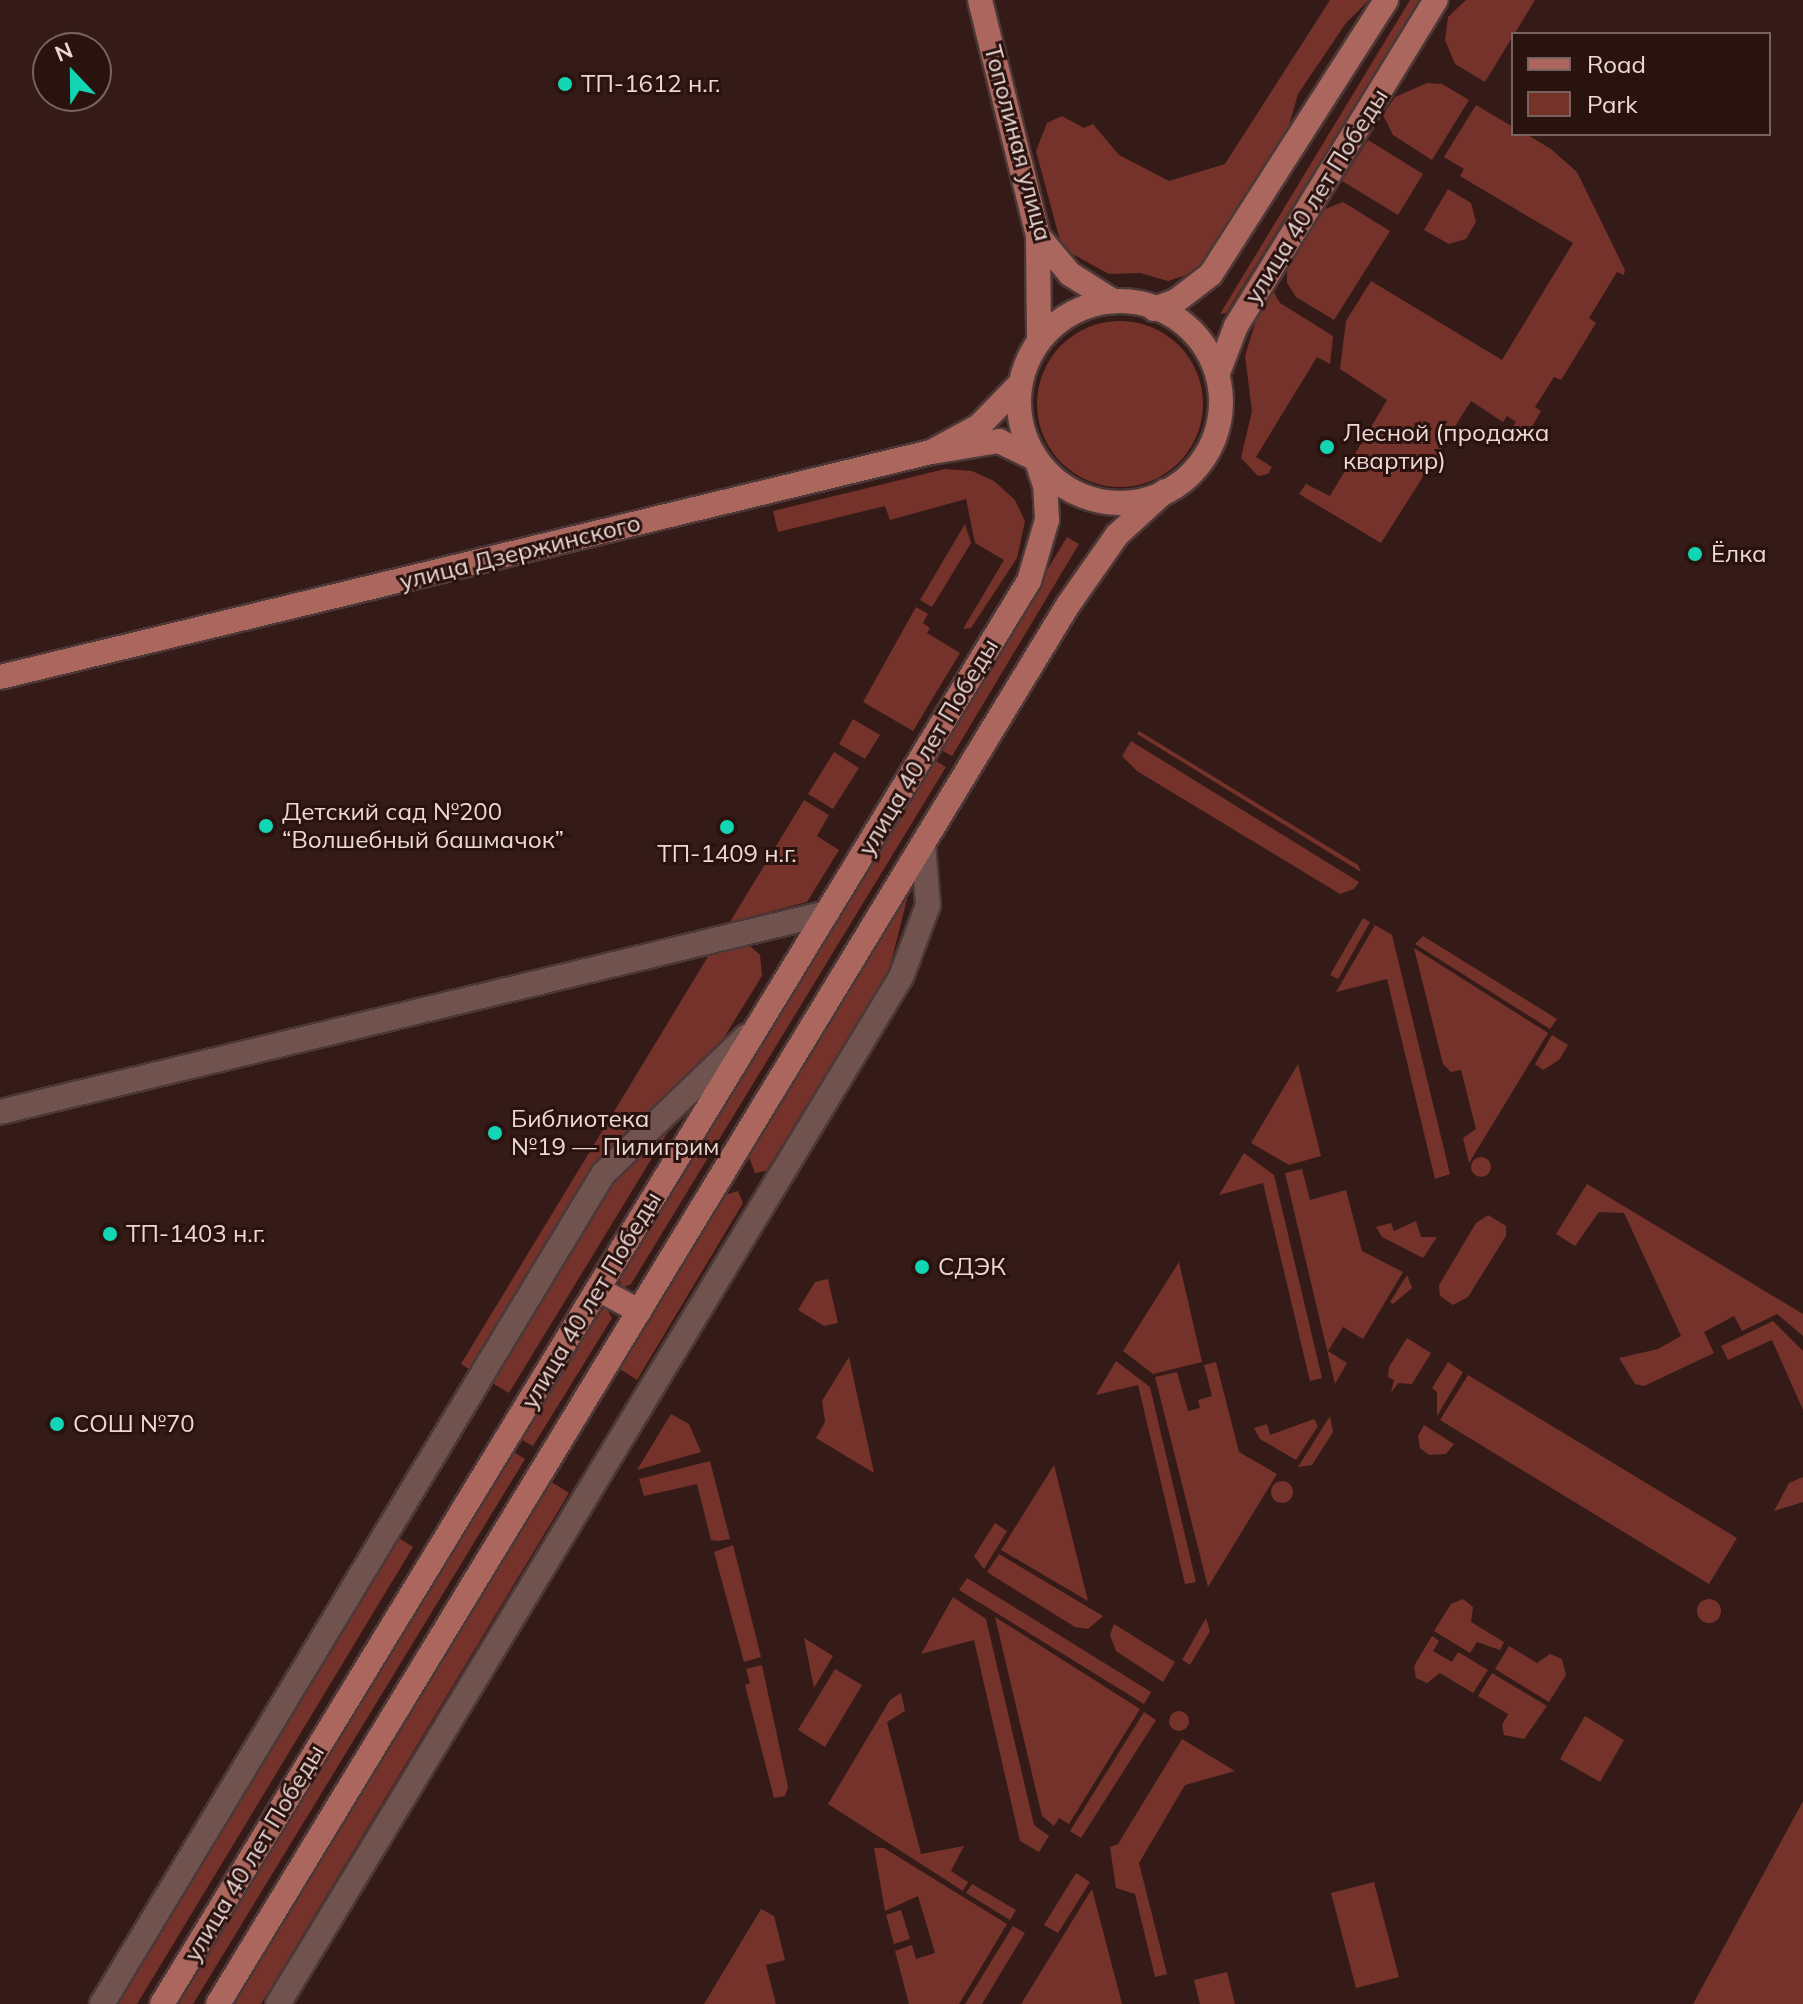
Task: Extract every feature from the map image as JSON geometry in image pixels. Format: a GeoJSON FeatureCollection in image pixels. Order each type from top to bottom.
{"type":"FeatureCollection","features":[{"type":"Feature","properties":{"kind":"main road","name":"Тополиная улица"},"geometry":{"type":"LineString","coordinates":[[980,0],[1038,236],[1070,274],[1113,301]]}},
{"type":"Feature","properties":{"kind":"main road","name":"улица 40 лет Победы"},"geometry":{"type":"LineString","coordinates":[[1154,309],[1176,301],[1211,274],[1386,0]]}},
{"type":"Feature","properties":{"kind":"main road","name":"улица 40 лет Победы"},"geometry":{"type":"LineString","coordinates":[[1218,373],[1236,326],[1436,0]]}},
{"type":"Feature","properties":{"kind":"main road"},"geometry":{"type":"LineString","coordinates":[[1036,459],[1019,414],[1019,385],[1039,341],[1038,236]]}},
{"type":"Feature","properties":{"kind":"main road"},"geometry":{"type":"LineString","coordinates":[[931,452],[999,441],[1036,459],[1071,491],[1094,500],[1121,504],[1165,491],[1198,466],[1213,442],[1221,395],[1218,373],[1194,333],[1154,309],[1113,301],[1079,310],[1039,341]]}},
{"type":"Feature","properties":{"kind":"main road","name":"улица Дзержинского"},"geometry":{"type":"LineString","coordinates":[[0,677],[931,452],[979,426],[1019,385]]}},
{"type":"Feature","properties":{"kind":"main road","name":"улица 40 лет Победы"},"geometry":{"type":"LineString","coordinates":[[162,2004],[1029,581],[1047,520],[1045,486],[1036,459]]}},
{"type":"Feature","properties":{"kind":"main road","name":"улица 40 лет Победы"},"geometry":{"type":"LineString","coordinates":[[218,2004],[1089,572],[1138,511],[1165,491]]}},
{"type":"Feature","properties":{"kind":"main road"},"geometry":{"type":"LineString","coordinates":[[598,1289],[639,1311]]}},
{"type":"Feature","properties":{"kind":"street","name":"улица 40 лет Победы"},"geometry":{"type":"LineString","coordinates":[[1423,22],[1450,0]]}},
{"type":"Feature","properties":{"kind":"street"},"geometry":{"type":"LineString","coordinates":[[278,2004],[901,977],[928,905],[923,844]]}},
{"type":"Feature","properties":{"kind":"street"},"geometry":{"type":"LineString","coordinates":[[0,1112],[827,913]]}},
{"type":"Feature","properties":{"kind":"street"},"geometry":{"type":"LineString","coordinates":[[102,2004],[603,1174],[761,1023]]}},
{"type":"Feature","properties":{"kind":"green space"},"geometry":{"type":"Polygon","coordinates":[[[1330,0],[1369,0],[1346,23],[1298,94],[1284,143],[1214,256],[1195,272],[1168,281],[1140,273],[1109,274],[1067,251],[1060,240],[1036,151],[1047,123],[1062,116],[1084,128],[1093,124],[1119,155],[1169,181],[1225,164],[1330,0]]]}},
{"type":"Feature","properties":{"kind":"green space"},"geometry":{"type":"Polygon","coordinates":[[[1410,0],[1420,0],[1226,313],[1220,314],[1410,0]]]}},
{"type":"Feature","properties":{"kind":"green space"},"geometry":{"type":"Polygon","coordinates":[[[1466,0],[1535,0],[1515,32],[1511,32],[1511,39],[1485,82],[1455,64],[1445,40],[1448,17],[1466,0]]]}},
{"type":"Feature","properties":{"kind":"green space"},"geometry":{"type":"Polygon","coordinates":[[[1427,83],[1442,84],[1469,100],[1432,160],[1393,135],[1383,115],[1395,97],[1427,83]]]}},
{"type":"Feature","properties":{"kind":"green space"},"geometry":{"type":"Polygon","coordinates":[[[1476,105],[1511,126],[1511,136],[1529,136],[1551,149],[1577,172],[1625,270],[1624,275],[1617,272],[1589,318],[1596,323],[1561,380],[1554,377],[1535,407],[1541,411],[1530,430],[1520,433],[1512,428],[1516,422],[1507,416],[1503,422],[1471,401],[1381,543],[1299,494],[1306,484],[1330,496],[1387,400],[1340,369],[1346,321],[1371,281],[1502,360],[1573,243],[1460,176],[1464,169],[1444,157],[1476,105]]]}},
{"type":"Feature","properties":{"kind":"green space"},"geometry":{"type":"Polygon","coordinates":[[[1368,140],[1423,174],[1398,215],[1342,181],[1368,140]]]}},
{"type":"Feature","properties":{"kind":"green space"},"geometry":{"type":"Polygon","coordinates":[[[1448,189],[1471,203],[1476,222],[1466,239],[1449,244],[1424,230],[1448,189]]]}},
{"type":"Feature","properties":{"kind":"green space"},"geometry":{"type":"Polygon","coordinates":[[[1343,202],[1390,231],[1334,320],[1296,297],[1287,283],[1287,268],[1325,209],[1343,202]]]}},
{"type":"Feature","properties":{"kind":"green space"},"geometry":{"type":"Polygon","coordinates":[[[1273,291],[1280,303],[1333,336],[1330,364],[1317,357],[1256,457],[1272,467],[1268,474],[1258,476],[1241,458],[1252,411],[1245,356],[1256,320],[1273,291]]]}},
{"type":"Feature","properties":{"kind":"green space"},"geometry":{"type":"Polygon","coordinates":[[[1120,321],[1152,328],[1179,345],[1196,372],[1203,404],[1196,436],[1179,463],[1152,480],[1120,487],[1088,480],[1061,463],[1044,436],[1037,404],[1044,372],[1061,345],[1088,328],[1120,321]]]}},
{"type":"Feature","properties":{"kind":"green space"},"geometry":{"type":"Polygon","coordinates":[[[945,469],[972,471],[994,481],[1015,500],[1025,521],[1017,558],[971,628],[963,629],[1004,560],[975,543],[966,499],[890,520],[885,506],[778,532],[773,511],[945,469]]]}},
{"type":"Feature","properties":{"kind":"green space"},"geometry":{"type":"Polygon","coordinates":[[[965,524],[971,543],[932,607],[920,600],[965,524]]]}},
{"type":"Feature","properties":{"kind":"green space"},"geometry":{"type":"Polygon","coordinates":[[[1067,537],[1079,544],[952,756],[939,749],[1067,537]]]}},
{"type":"Feature","properties":{"kind":"green space"},"geometry":{"type":"Polygon","coordinates":[[[916,607],[928,614],[923,623],[930,628],[927,633],[960,653],[913,731],[863,702],[916,607]]]}},
{"type":"Feature","properties":{"kind":"green space"},"geometry":{"type":"Polygon","coordinates":[[[853,719],[880,735],[865,759],[839,744],[853,719]]]}},
{"type":"Feature","properties":{"kind":"green space"},"geometry":{"type":"Polygon","coordinates":[[[1139,731],[1358,865],[1361,872],[1137,734],[1139,731]]]}},
{"type":"Feature","properties":{"kind":"green space"},"geometry":{"type":"Polygon","coordinates":[[[1131,741],[1359,882],[1354,889],[1340,894],[1137,771],[1122,756],[1131,741]]]}},
{"type":"Feature","properties":{"kind":"green space"},"geometry":{"type":"Polygon","coordinates":[[[834,752],[859,768],[833,809],[808,794],[834,752]]]}},
{"type":"Feature","properties":{"kind":"green space"},"geometry":{"type":"Polygon","coordinates":[[[934,760],[946,767],[631,1284],[622,1288],[619,1278],[934,760]]]}},
{"type":"Feature","properties":{"kind":"green space"},"geometry":{"type":"Polygon","coordinates":[[[804,800],[829,815],[817,836],[839,850],[807,902],[730,922],[804,800]]]}},
{"type":"Feature","properties":{"kind":"green space"},"geometry":{"type":"Polygon","coordinates":[[[909,891],[889,971],[766,1171],[755,1173],[749,1157],[909,891]]]}},
{"type":"Feature","properties":{"kind":"green space"},"geometry":{"type":"Polygon","coordinates":[[[1363,918],[1370,922],[1338,979],[1330,975],[1363,918]]]}},
{"type":"Feature","properties":{"kind":"green space"},"geometry":{"type":"Polygon","coordinates":[[[1375,925],[1392,935],[1450,1174],[1435,1179],[1387,979],[1336,992],[1375,925]]]}},
{"type":"Feature","properties":{"kind":"green space"},"geometry":{"type":"Polygon","coordinates":[[[1423,936],[1557,1019],[1550,1029],[1415,944],[1423,936]]]}},
{"type":"Feature","properties":{"kind":"green space"},"geometry":{"type":"Polygon","coordinates":[[[748,944],[760,955],[762,976],[715,1052],[594,1164],[469,1369],[461,1364],[715,945],[748,944]]]}},
{"type":"Feature","properties":{"kind":"green space"},"geometry":{"type":"Polygon","coordinates":[[[1414,948],[1548,1033],[1469,1163],[1463,1138],[1476,1129],[1461,1070],[1451,1072],[1443,1064],[1414,948]]]}},
{"type":"Feature","properties":{"kind":"green space"},"geometry":{"type":"Polygon","coordinates":[[[1552,1035],[1568,1045],[1559,1060],[1543,1070],[1535,1064],[1552,1035]]]}},
{"type":"Feature","properties":{"kind":"green space"},"geometry":{"type":"Polygon","coordinates":[[[1298,1064],[1321,1156],[1289,1165],[1251,1143],[1298,1064]]]}},
{"type":"Feature","properties":{"kind":"green space"},"geometry":{"type":"Polygon","coordinates":[[[680,1112],[509,1393],[487,1380],[610,1177],[680,1112]]]}},
{"type":"Feature","properties":{"kind":"green space"},"geometry":{"type":"Polygon","coordinates":[[[1244,1153],[1274,1175],[1322,1378],[1310,1381],[1263,1183],[1219,1195],[1244,1153]]]}},
{"type":"Feature","properties":{"kind":"green space"},"geometry":{"type":"Polygon","coordinates":[[[1481,1157],[1488,1160],[1491,1167],[1488,1174],[1481,1177],[1474,1174],[1471,1167],[1474,1160],[1481,1157]]]}},
{"type":"Feature","properties":{"kind":"green space"},"geometry":{"type":"Polygon","coordinates":[[[1302,1169],[1310,1200],[1346,1190],[1362,1251],[1403,1272],[1363,1339],[1343,1327],[1328,1351],[1347,1363],[1335,1384],[1285,1173],[1302,1169]]]}},
{"type":"Feature","properties":{"kind":"green space"},"geometry":{"type":"Polygon","coordinates":[[[1587,1184],[1803,1314],[1803,1336],[1777,1314],[1742,1331],[1734,1316],[1704,1332],[1714,1353],[1644,1386],[1635,1384],[1619,1358],[1658,1349],[1681,1336],[1624,1213],[1599,1212],[1575,1246],[1556,1234],[1587,1184]]]}},
{"type":"Feature","properties":{"kind":"green space"},"geometry":{"type":"Polygon","coordinates":[[[738,1191],[743,1203],[637,1380],[620,1369],[725,1195],[738,1191]]]}},
{"type":"Feature","properties":{"kind":"green space"},"geometry":{"type":"Polygon","coordinates":[[[1488,1215],[1506,1226],[1506,1236],[1468,1297],[1453,1305],[1440,1296],[1439,1285],[1476,1223],[1488,1215]]]}},
{"type":"Feature","properties":{"kind":"green space"},"geometry":{"type":"Polygon","coordinates":[[[1416,1221],[1421,1237],[1437,1237],[1423,1258],[1382,1237],[1376,1227],[1391,1223],[1394,1231],[1416,1221]]]}},
{"type":"Feature","properties":{"kind":"green space"},"geometry":{"type":"Polygon","coordinates":[[[1179,1262],[1202,1362],[1153,1374],[1123,1351],[1179,1262]]]}},
{"type":"Feature","properties":{"kind":"green space"},"geometry":{"type":"Polygon","coordinates":[[[1407,1275],[1412,1288],[1393,1304],[1390,1302],[1407,1275]]]}},
{"type":"Feature","properties":{"kind":"green space"},"geometry":{"type":"Polygon","coordinates":[[[828,1279],[838,1323],[824,1326],[798,1310],[815,1282],[828,1279]]]}},
{"type":"Feature","properties":{"kind":"green space"},"geometry":{"type":"Polygon","coordinates":[[[605,1306],[612,1318],[533,1446],[520,1439],[605,1306]]]}},
{"type":"Feature","properties":{"kind":"green space"},"geometry":{"type":"Polygon","coordinates":[[[1773,1321],[1803,1351],[1803,1410],[1772,1340],[1728,1360],[1721,1346],[1773,1321]]]}},
{"type":"Feature","properties":{"kind":"green space"},"geometry":{"type":"Polygon","coordinates":[[[1407,1338],[1431,1353],[1412,1384],[1398,1383],[1391,1393],[1394,1380],[1388,1377],[1389,1367],[1407,1338]]]}},
{"type":"Feature","properties":{"kind":"green space"},"geometry":{"type":"Polygon","coordinates":[[[849,1357],[874,1473],[816,1438],[825,1422],[822,1401],[849,1357]]]}},
{"type":"Feature","properties":{"kind":"green space"},"geometry":{"type":"Polygon","coordinates":[[[1116,1361],[1150,1387],[1196,1582],[1185,1584],[1138,1385],[1096,1395],[1116,1361]]]}},
{"type":"Feature","properties":{"kind":"green space"},"geometry":{"type":"Polygon","coordinates":[[[1216,1362],[1239,1452],[1277,1474],[1208,1587],[1155,1377],[1177,1372],[1188,1411],[1200,1408],[1198,1400],[1212,1396],[1204,1365],[1216,1362]]]}},
{"type":"Feature","properties":{"kind":"green space"},"geometry":{"type":"Polygon","coordinates":[[[1448,1362],[1463,1372],[1437,1416],[1437,1392],[1432,1388],[1448,1362]]]}},
{"type":"Feature","properties":{"kind":"green space"},"geometry":{"type":"Polygon","coordinates":[[[1468,1375],[1737,1538],[1709,1584],[1440,1420],[1468,1375]]]}},
{"type":"Feature","properties":{"kind":"green space"},"geometry":{"type":"Polygon","coordinates":[[[671,1414],[689,1424],[701,1452],[637,1470],[671,1414]]]}},
{"type":"Feature","properties":{"kind":"green space"},"geometry":{"type":"Polygon","coordinates":[[[1330,1416],[1333,1432],[1312,1465],[1298,1467],[1330,1416]]]}},
{"type":"Feature","properties":{"kind":"green space"},"geometry":{"type":"Polygon","coordinates":[[[1314,1419],[1318,1426],[1296,1460],[1260,1439],[1254,1428],[1267,1424],[1270,1435],[1314,1419]]]}},
{"type":"Feature","properties":{"kind":"green space"},"geometry":{"type":"Polygon","coordinates":[[[1424,1425],[1454,1444],[1446,1454],[1429,1455],[1420,1448],[1418,1436],[1424,1425]]]}},
{"type":"Feature","properties":{"kind":"green space"},"geometry":{"type":"Polygon","coordinates":[[[512,1451],[525,1459],[193,2004],[176,2004],[512,1451]]]}},
{"type":"Feature","properties":{"kind":"green space"},"geometry":{"type":"Polygon","coordinates":[[[710,1461],[730,1539],[711,1540],[697,1484],[644,1496],[639,1479],[710,1461]]]}},
{"type":"Feature","properties":{"kind":"green space"},"geometry":{"type":"Polygon","coordinates":[[[1054,1465],[1088,1601],[1001,1550],[1054,1465]]]}},
{"type":"Feature","properties":{"kind":"green space"},"geometry":{"type":"Polygon","coordinates":[[[1803,1477],[1803,1502],[1774,1511],[1789,1483],[1803,1477]]]}},
{"type":"Feature","properties":{"kind":"green space"},"geometry":{"type":"Polygon","coordinates":[[[550,1481],[569,1493],[261,2004],[234,2004],[550,1481]]]}},
{"type":"Feature","properties":{"kind":"green space"},"geometry":{"type":"Polygon","coordinates":[[[1282,1481],[1290,1484],[1293,1492],[1290,1500],[1282,1503],[1274,1500],[1271,1492],[1274,1484],[1282,1481]]]}},
{"type":"Feature","properties":{"kind":"green space"},"geometry":{"type":"Polygon","coordinates":[[[995,1523],[1007,1531],[984,1569],[974,1556],[995,1523]]]}},
{"type":"Feature","properties":{"kind":"green space"},"geometry":{"type":"Polygon","coordinates":[[[394,1535],[413,1547],[137,2004],[110,2004],[394,1535]]]}},
{"type":"Feature","properties":{"kind":"green space"},"geometry":{"type":"Polygon","coordinates":[[[733,1545],[761,1657],[744,1662],[714,1552],[733,1545]]]}},
{"type":"Feature","properties":{"kind":"green space"},"geometry":{"type":"Polygon","coordinates":[[[999,1554],[1103,1616],[1088,1629],[1075,1627],[987,1572],[999,1554]]]}},
{"type":"Feature","properties":{"kind":"green space"},"geometry":{"type":"Polygon","coordinates":[[[967,1578],[1151,1692],[1144,1704],[959,1590],[967,1578]]]}},
{"type":"Feature","properties":{"kind":"green space"},"geometry":{"type":"Polygon","coordinates":[[[953,1597],[986,1619],[1034,1825],[1049,1836],[1039,1852],[1020,1841],[974,1640],[921,1654],[953,1597]]]}},
{"type":"Feature","properties":{"kind":"green space"},"geometry":{"type":"Polygon","coordinates":[[[1463,1599],[1473,1607],[1471,1622],[1504,1642],[1500,1650],[1477,1642],[1470,1653],[1434,1631],[1451,1604],[1463,1599]]]}},
{"type":"Feature","properties":{"kind":"green space"},"geometry":{"type":"Polygon","coordinates":[[[1709,1599],[1720,1606],[1721,1611],[1714,1622],[1709,1623],[1698,1616],[1697,1611],[1704,1600],[1709,1599]]]}},
{"type":"Feature","properties":{"kind":"green space"},"geometry":{"type":"Polygon","coordinates":[[[995,1617],[1140,1709],[1069,1824],[1059,1818],[1054,1826],[1042,1816],[995,1617]]]}},
{"type":"Feature","properties":{"kind":"green space"},"geometry":{"type":"Polygon","coordinates":[[[1206,1618],[1210,1631],[1190,1665],[1182,1660],[1206,1618]]]}},
{"type":"Feature","properties":{"kind":"green space"},"geometry":{"type":"Polygon","coordinates":[[[1114,1624],[1175,1662],[1163,1682],[1116,1651],[1110,1635],[1114,1624]]]}},
{"type":"Feature","properties":{"kind":"green space"},"geometry":{"type":"Polygon","coordinates":[[[1432,1636],[1439,1641],[1433,1651],[1452,1662],[1458,1652],[1488,1670],[1473,1693],[1440,1673],[1427,1683],[1416,1678],[1414,1666],[1432,1636]]]}},
{"type":"Feature","properties":{"kind":"green space"},"geometry":{"type":"Polygon","coordinates":[[[804,1638],[833,1656],[814,1688],[804,1638]]]}},
{"type":"Feature","properties":{"kind":"green space"},"geometry":{"type":"Polygon","coordinates":[[[1509,1646],[1537,1663],[1550,1654],[1562,1659],[1566,1675],[1549,1702],[1495,1669],[1509,1646]]]}},
{"type":"Feature","properties":{"kind":"green space"},"geometry":{"type":"Polygon","coordinates":[[[762,1665],[788,1787],[785,1796],[774,1798],[745,1685],[750,1683],[746,1669],[762,1665]]]}},
{"type":"Feature","properties":{"kind":"green space"},"geometry":{"type":"Polygon","coordinates":[[[835,1669],[862,1685],[825,1747],[798,1730],[835,1669]]]}},
{"type":"Feature","properties":{"kind":"green space"},"geometry":{"type":"Polygon","coordinates":[[[1492,1673],[1547,1706],[1524,1739],[1504,1735],[1502,1725],[1508,1714],[1478,1696],[1492,1673]]]}},
{"type":"Feature","properties":{"kind":"green space"},"geometry":{"type":"Polygon","coordinates":[[[901,1693],[905,1711],[887,1722],[921,1854],[964,1846],[951,1871],[968,1882],[963,1891],[828,1804],[890,1700],[901,1693]]]}},
{"type":"Feature","properties":{"kind":"green space"},"geometry":{"type":"Polygon","coordinates":[[[1179,1711],[1186,1714],[1189,1721],[1186,1728],[1179,1731],[1172,1728],[1169,1721],[1172,1714],[1179,1711]]]}},
{"type":"Feature","properties":{"kind":"green space"},"geometry":{"type":"Polygon","coordinates":[[[1144,1712],[1156,1720],[1081,1838],[1070,1831],[1144,1712]]]}},
{"type":"Feature","properties":{"kind":"green space"},"geometry":{"type":"Polygon","coordinates":[[[1585,1716],[1624,1740],[1600,1782],[1560,1759],[1585,1716]]]}},
{"type":"Feature","properties":{"kind":"green space"},"geometry":{"type":"Polygon","coordinates":[[[1182,1739],[1235,1771],[1185,1785],[1139,1863],[1167,1974],[1155,1977],[1135,1894],[1116,1888],[1110,1847],[1118,1844],[1182,1739]]]}},
{"type":"Feature","properties":{"kind":"green space"},"geometry":{"type":"Polygon","coordinates":[[[1803,1801],[1803,2004],[1693,2004],[1803,1801]]]}},
{"type":"Feature","properties":{"kind":"green space"},"geometry":{"type":"Polygon","coordinates":[[[874,1848],[884,1848],[1007,1924],[959,2004],[909,2004],[895,1951],[912,1945],[916,1959],[935,1953],[918,1896],[885,1911],[874,1848]]]}},
{"type":"Feature","properties":{"kind":"green space"},"geometry":{"type":"Polygon","coordinates":[[[1076,1873],[1090,1882],[1058,1933],[1044,1925],[1076,1873]]]}},
{"type":"Feature","properties":{"kind":"green space"},"geometry":{"type":"Polygon","coordinates":[[[1374,1882],[1399,1977],[1356,1988],[1331,1893],[1374,1882]]]}},
{"type":"Feature","properties":{"kind":"green space"},"geometry":{"type":"Polygon","coordinates":[[[972,1884],[1016,1910],[1010,1920],[966,1893],[972,1884]]]}},
{"type":"Feature","properties":{"kind":"green space"},"geometry":{"type":"Polygon","coordinates":[[[1092,1889],[1122,2004],[1021,2004],[1092,1889]]]}},
{"type":"Feature","properties":{"kind":"green space"},"geometry":{"type":"Polygon","coordinates":[[[761,1909],[774,1916],[785,1960],[766,1965],[776,2004],[704,2004],[761,1909]]]}},
{"type":"Feature","properties":{"kind":"green space"},"geometry":{"type":"Polygon","coordinates":[[[901,1910],[910,1939],[894,1944],[886,1915],[901,1910]]]}},
{"type":"Feature","properties":{"kind":"green space"},"geometry":{"type":"Polygon","coordinates":[[[1013,1926],[1025,1933],[982,2004],[965,2004],[1013,1926]]]}},
{"type":"Feature","properties":{"kind":"green space"},"geometry":{"type":"Polygon","coordinates":[[[1227,1972],[1235,2004],[1200,2004],[1194,1980],[1227,1972]]]}},
{"type":"Feature","properties":{"kind":"place","name":"ТП-1612 н.г."},"geometry":{"type":"Point","coordinates":[565,84]}},
{"type":"Feature","properties":{"kind":"place","name":"Лесной (продажа квартир)"},"geometry":{"type":"Point","coordinates":[1327,447]}},
{"type":"Feature","properties":{"kind":"place","name":"Ёлка"},"geometry":{"type":"Point","coordinates":[1695,554]}},
{"type":"Feature","properties":{"kind":"place","name":"Детский сад №200 “Волшебный башмачок”"},"geometry":{"type":"Point","coordinates":[266,826]}},
{"type":"Feature","properties":{"kind":"place","name":"ТП-1409 н.г."},"geometry":{"type":"Point","coordinates":[727,827]}},
{"type":"Feature","properties":{"kind":"place","name":"Библиотека №19 — Пилигрим"},"geometry":{"type":"Point","coordinates":[495,1133]}},
{"type":"Feature","properties":{"kind":"place","name":"ТП-1403 н.г."},"geometry":{"type":"Point","coordinates":[110,1234]}},
{"type":"Feature","properties":{"kind":"place","name":"СДЭК"},"geometry":{"type":"Point","coordinates":[922,1267]}},
{"type":"Feature","properties":{"kind":"place","name":"СОШ №70"},"geometry":{"type":"Point","coordinates":[57,1424]}}]}
